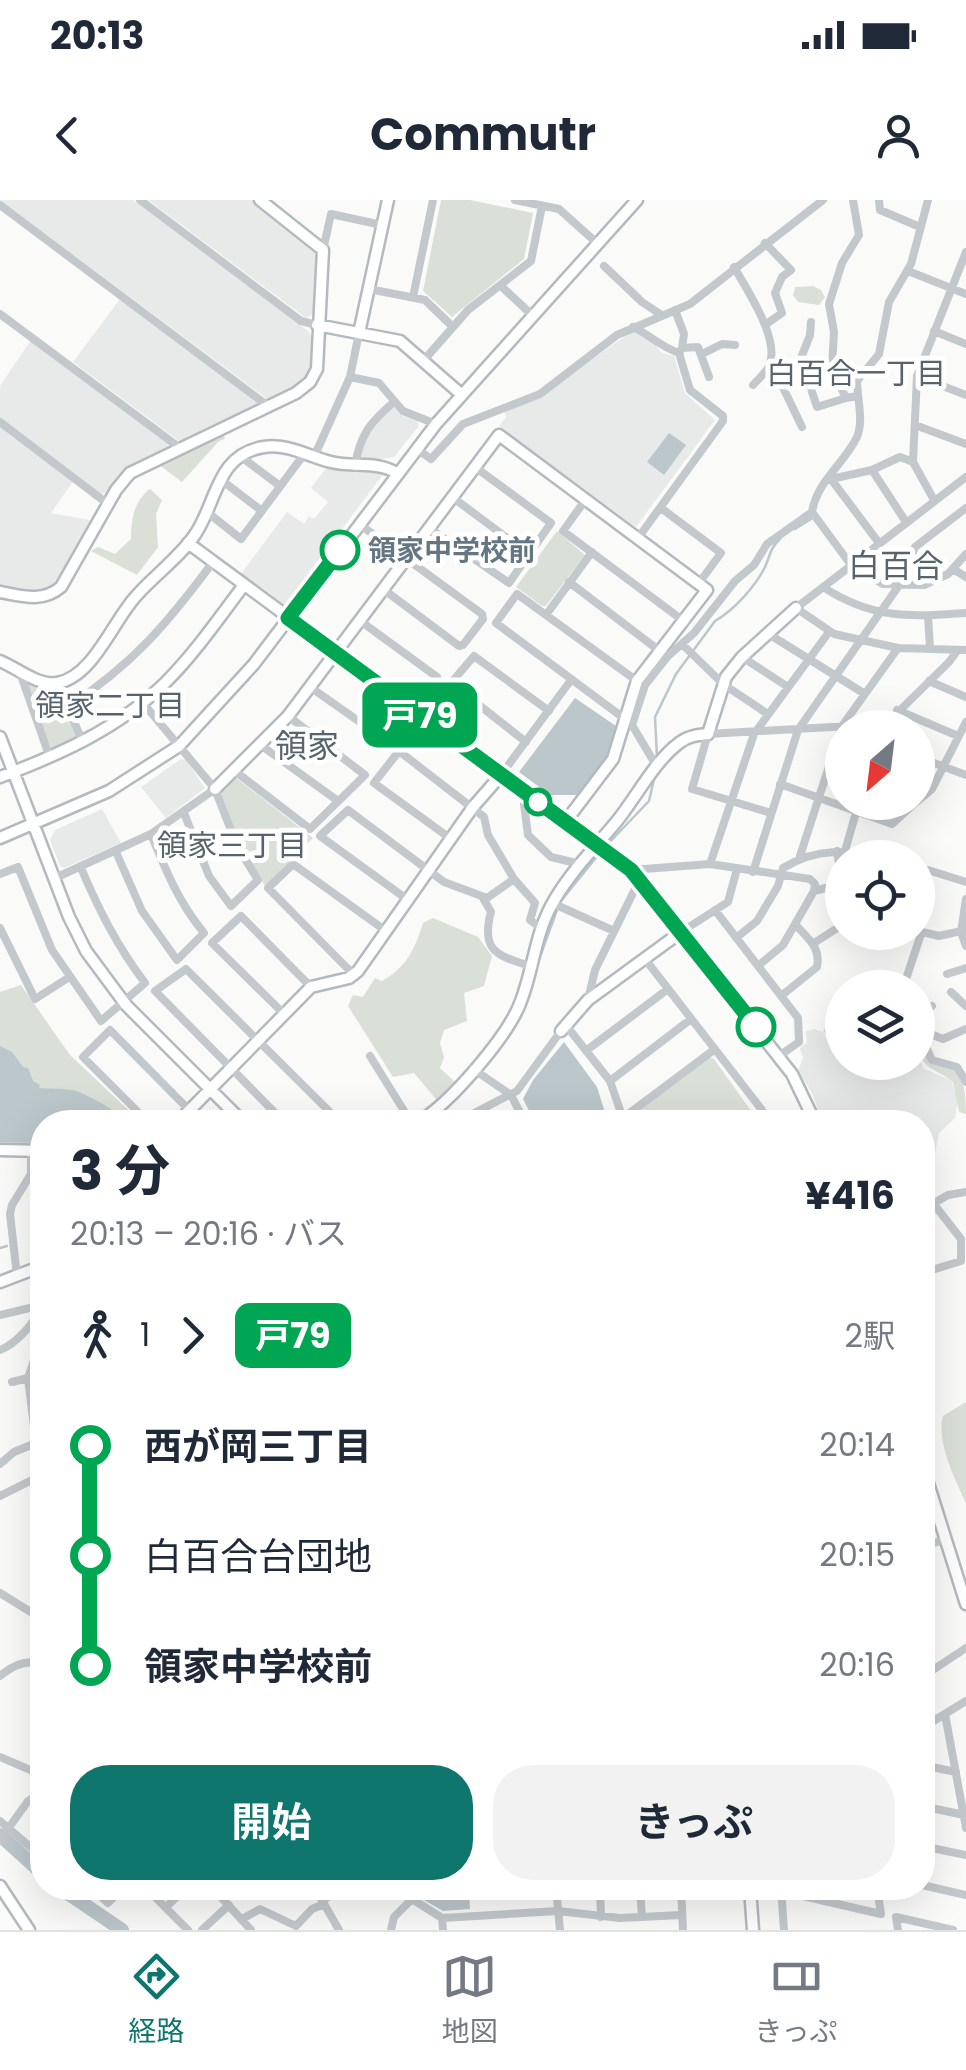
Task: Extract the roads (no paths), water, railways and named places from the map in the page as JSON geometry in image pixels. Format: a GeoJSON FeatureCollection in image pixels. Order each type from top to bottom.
{"type":"FeatureCollection","features":[{"type":"Feature","properties":{"kind":"street"},"geometry":{"type":"LineString","coordinates":[[140,200],[301,321],[400,341],[462,395]]}},
{"type":"Feature","properties":{"kind":"street"},"geometry":{"type":"LineString","coordinates":[[260,200],[323,250]]}},
{"type":"Feature","properties":{"kind":"street"},"geometry":{"type":"LineString","coordinates":[[207,512],[241,538],[280,486],[310,455],[350,378],[388,200]]}},
{"type":"Feature","properties":{"kind":"street"},"geometry":{"type":"LineString","coordinates":[[413,298],[433,200]]}},
{"type":"Feature","properties":{"kind":"street"},"geometry":{"type":"LineString","coordinates":[[514,200],[559,209],[598,244]]}},
{"type":"Feature","properties":{"kind":"street"},"geometry":{"type":"LineString","coordinates":[[559,209],[567,200]]}},
{"type":"Feature","properties":{"kind":"street"},"geometry":{"type":"LineString","coordinates":[[0,838],[109,791],[179,746],[254,664],[436,424],[638,200]]}},
{"type":"Feature","properties":{"kind":"street"},"geometry":{"type":"LineString","coordinates":[[417,449],[431,459],[463,424],[540,394],[588,355],[633,327],[690,304],[823,200]]}},
{"type":"Feature","properties":{"kind":"street"},"geometry":{"type":"LineString","coordinates":[[846,398],[832,368],[834,332],[829,304],[842,263],[859,235],[854,200]]}},
{"type":"Feature","properties":{"kind":"street"},"geometry":{"type":"LineString","coordinates":[[879,200],[880,210],[920,228]]}},
{"type":"Feature","properties":{"kind":"street"},"geometry":{"type":"LineString","coordinates":[[657,767],[632,725],[645,685],[754,565],[767,544],[812,512],[816,494],[831,478],[856,437],[860,410],[856,380],[879,354],[889,302],[908,271],[928,200]]}},
{"type":"Feature","properties":{"kind":"street"},"geometry":{"type":"LineString","coordinates":[[0,205],[268,406]]}},
{"type":"Feature","properties":{"kind":"street"},"geometry":{"type":"LineString","coordinates":[[424,360],[468,310],[531,261],[542,206]]}},
{"type":"Feature","properties":{"kind":"street"},"geometry":{"type":"LineString","coordinates":[[0,592],[31,598],[53,594],[130,473],[305,388],[315,376],[323,250],[331,214],[382,225]]}},
{"type":"Feature","properties":{"kind":"street"},"geometry":{"type":"LineString","coordinates":[[765,243],[791,270],[782,277],[775,294],[782,313],[765,325]]}},
{"type":"Feature","properties":{"kind":"street"},"geometry":{"type":"LineString","coordinates":[[934,500],[913,462],[918,376],[966,252]]}},
{"type":"Feature","properties":{"kind":"street"},"geometry":{"type":"LineString","coordinates":[[604,266],[660,314]]}},
{"type":"Feature","properties":{"kind":"street"},"geometry":{"type":"LineString","coordinates":[[734,266],[765,325],[772,348],[768,367],[754,385]]}},
{"type":"Feature","properties":{"kind":"street"},"geometry":{"type":"LineString","coordinates":[[908,271],[966,294]]}},
{"type":"Feature","properties":{"kind":"street"},"geometry":{"type":"LineString","coordinates":[[500,285],[533,316]]}},
{"type":"Feature","properties":{"kind":"street"},"geometry":{"type":"LineString","coordinates":[[369,289],[425,300],[453,326]]}},
{"type":"Feature","properties":{"kind":"street"},"geometry":{"type":"LineString","coordinates":[[638,538],[723,421],[720,413],[690,390],[680,351],[684,334],[676,310]]}},
{"type":"Feature","properties":{"kind":"street"},"geometry":{"type":"LineString","coordinates":[[0,314],[180,448]]}},
{"type":"Feature","properties":{"kind":"street"},"geometry":{"type":"LineString","coordinates":[[811,322],[801,358],[817,407],[857,396]]}},
{"type":"Feature","properties":{"kind":"street"},"geometry":{"type":"LineString","coordinates":[[633,327],[655,338],[662,347],[680,351],[698,347],[709,377]]}},
{"type":"Feature","properties":{"kind":"street"},"geometry":{"type":"LineString","coordinates":[[934,331],[966,344]]}},
{"type":"Feature","properties":{"kind":"street"},"geometry":{"type":"LineString","coordinates":[[702,354],[722,344],[734,345]]}},
{"type":"Feature","properties":{"kind":"street"},"geometry":{"type":"LineString","coordinates":[[768,367],[778,377],[802,427]]}},
{"type":"Feature","properties":{"kind":"street"},"geometry":{"type":"LineString","coordinates":[[918,376],[966,395]]}},
{"type":"Feature","properties":{"kind":"street"},"geometry":{"type":"LineString","coordinates":[[350,378],[379,383],[403,411],[436,424]]}},
{"type":"Feature","properties":{"kind":"street"},"geometry":{"type":"LineString","coordinates":[[355,466],[357,446],[370,422],[394,402]]}},
{"type":"Feature","properties":{"kind":"street"},"geometry":{"type":"LineString","coordinates":[[0,422],[108,504]]}},
{"type":"Feature","properties":{"kind":"street"},"geometry":{"type":"LineString","coordinates":[[915,425],[966,444]]}},
{"type":"Feature","properties":{"kind":"street"},"geometry":{"type":"LineString","coordinates":[[55,878],[152,834],[236,772],[288,716],[499,435],[707,590],[637,681],[613,759],[566,821]]}},
{"type":"Feature","properties":{"kind":"street"},"geometry":{"type":"LineString","coordinates":[[0,662],[47,683],[66,680],[78,672],[106,643],[127,606],[188,543],[207,512],[220,479],[240,456],[264,447],[355,466],[378,465],[398,474]]}},
{"type":"Feature","properties":{"kind":"street"},"geometry":{"type":"LineString","coordinates":[[240,456],[280,486]]}},
{"type":"Feature","properties":{"kind":"street"},"geometry":{"type":"LineString","coordinates":[[831,478],[872,470],[900,457],[913,462]]}},
{"type":"Feature","properties":{"kind":"street"},"geometry":{"type":"LineString","coordinates":[[429,528],[506,584],[530,555],[551,523],[475,467]]}},
{"type":"Feature","properties":{"kind":"street"},"geometry":{"type":"LineString","coordinates":[[872,470],[906,522]]}},
{"type":"Feature","properties":{"kind":"street"},"geometry":{"type":"LineString","coordinates":[[770,814],[692,789],[723,684],[742,656],[796,608],[966,477]]}},
{"type":"Feature","properties":{"kind":"street"},"geometry":{"type":"LineString","coordinates":[[831,478],[879,543]]}},
{"type":"Feature","properties":{"kind":"street"},"geometry":{"type":"LineString","coordinates":[[220,479],[262,511]]}},
{"type":"Feature","properties":{"kind":"street"},"geometry":{"type":"LineString","coordinates":[[452,498],[530,555]]}},
{"type":"Feature","properties":{"kind":"street"},"geometry":{"type":"LineString","coordinates":[[586,499],[563,531],[685,622]]}},
{"type":"Feature","properties":{"kind":"street"},"geometry":{"type":"LineString","coordinates":[[661,508],[721,552],[700,583]]}},
{"type":"Feature","properties":{"kind":"street"},"geometry":{"type":"LineString","coordinates":[[753,872],[798,730],[900,584],[914,546],[966,508]]}},
{"type":"Feature","properties":{"kind":"street"},"geometry":{"type":"LineString","coordinates":[[812,512],[852,565],[883,584],[924,585],[953,568],[966,554]]}},
{"type":"Feature","properties":{"kind":"street"},"geometry":{"type":"LineString","coordinates":[[360,524],[483,618],[463,646],[459,646],[382,589]]}},
{"type":"Feature","properties":{"kind":"street"},"geometry":{"type":"LineString","coordinates":[[188,543],[631,870],[778,1056],[810,1110]]}},
{"type":"Feature","properties":{"kind":"street"},"geometry":{"type":"LineString","coordinates":[[546,615],[592,552]]}},
{"type":"Feature","properties":{"kind":"street"},"geometry":{"type":"LineString","coordinates":[[83,743],[68,708],[110,680],[146,646],[214,562]]}},
{"type":"Feature","properties":{"kind":"street"},"geometry":{"type":"LineString","coordinates":[[953,568],[966,577]]}},
{"type":"Feature","properties":{"kind":"street"},"geometry":{"type":"LineString","coordinates":[[569,582],[661,652]]}},
{"type":"Feature","properties":{"kind":"street"},"geometry":{"type":"LineString","coordinates":[[0,777],[83,743],[143,702],[193,651],[244,586]]}},
{"type":"Feature","properties":{"kind":"street"},"geometry":{"type":"LineString","coordinates":[[823,587],[854,606],[881,613],[966,613]]}},
{"type":"Feature","properties":{"kind":"street"},"geometry":{"type":"LineString","coordinates":[[626,719],[496,623],[517,594],[637,681]]}},
{"type":"Feature","properties":{"kind":"street"},"geometry":{"type":"LineString","coordinates":[[796,608],[829,632],[863,641],[898,648],[962,650]]}},
{"type":"Feature","properties":{"kind":"street"},"geometry":{"type":"LineString","coordinates":[[928,616],[930,648]]}},
{"type":"Feature","properties":{"kind":"street"},"geometry":{"type":"LineString","coordinates":[[310,687],[387,741],[414,711],[437,677],[360,620]]}},
{"type":"Feature","properties":{"kind":"street"},"geometry":{"type":"LineString","coordinates":[[710,864],[754,734],[829,632]]}},
{"type":"Feature","properties":{"kind":"street"},"geometry":{"type":"LineString","coordinates":[[767,633],[865,694]]}},
{"type":"Feature","properties":{"kind":"street"},"geometry":{"type":"LineString","coordinates":[[683,646],[723,684],[768,714]]}},
{"type":"Feature","properties":{"kind":"street"},"geometry":{"type":"LineString","coordinates":[[854,710],[898,648]]}},
{"type":"Feature","properties":{"kind":"street"},"geometry":{"type":"LineString","coordinates":[[897,710],[962,650]]}},
{"type":"Feature","properties":{"kind":"street"},"geometry":{"type":"LineString","coordinates":[[526,742],[451,683],[474,656],[548,710]]}},
{"type":"Feature","properties":{"kind":"street"},"geometry":{"type":"LineString","coordinates":[[742,656],[788,686]]}},
{"type":"Feature","properties":{"kind":"street"},"geometry":{"type":"LineString","coordinates":[[19,670],[50,758]]}},
{"type":"Feature","properties":{"kind":"street"},"geometry":{"type":"LineString","coordinates":[[136,1110],[83,1056],[110,1030],[189,1110],[310,987],[354,975],[473,807],[571,680]]}},
{"type":"Feature","properties":{"kind":"street"},"geometry":{"type":"LineString","coordinates":[[929,681],[966,696]]}},
{"type":"Feature","properties":{"kind":"street"},"geometry":{"type":"LineString","coordinates":[[143,702],[215,789],[238,848],[258,880],[231,906],[208,876],[184,813]]}},
{"type":"Feature","properties":{"kind":"street"},"geometry":{"type":"LineString","coordinates":[[236,772],[310,829],[365,774],[288,716]]}},
{"type":"Feature","properties":{"kind":"street"},"geometry":{"type":"LineString","coordinates":[[935,781],[966,722]]}},
{"type":"Feature","properties":{"kind":"street"},"geometry":{"type":"LineString","coordinates":[[935,726],[958,736]]}},
{"type":"Feature","properties":{"kind":"street"},"geometry":{"type":"LineString","coordinates":[[433,1110],[473,1070],[514,1018],[533,967],[540,928],[552,903],[657,767],[687,737],[825,728]]}},
{"type":"Feature","properties":{"kind":"street"},"geometry":{"type":"LineString","coordinates":[[0,737],[86,951],[122,1001],[231,1110]]}},
{"type":"Feature","properties":{"kind":"street"},"geometry":{"type":"LineString","coordinates":[[262,746],[338,801]]}},
{"type":"Feature","properties":{"kind":"street"},"geometry":{"type":"LineString","coordinates":[[451,839],[374,783],[399,751],[484,817],[488,835],[514,879],[532,897],[530,920],[540,928]]}},
{"type":"Feature","properties":{"kind":"street"},"geometry":{"type":"LineString","coordinates":[[935,763],[966,775]]}},
{"type":"Feature","properties":{"kind":"street"},"geometry":{"type":"LineString","coordinates":[[800,856],[825,781]]}},
{"type":"Feature","properties":{"kind":"street"},"geometry":{"type":"LineString","coordinates":[[780,784],[825,798]]}},
{"type":"Feature","properties":{"kind":"street"},"geometry":{"type":"LineString","coordinates":[[529,796],[524,804],[528,835],[551,856],[580,864]]}},
{"type":"Feature","properties":{"kind":"street"},"geometry":{"type":"LineString","coordinates":[[408,900],[320,836],[348,810],[450,885],[483,898],[514,879]]}},
{"type":"Feature","properties":{"kind":"street"},"geometry":{"type":"LineString","coordinates":[[116,852],[142,911],[177,960],[204,934],[170,883],[152,834]]}},
{"type":"Feature","properties":{"kind":"street"},"geometry":{"type":"LineString","coordinates":[[736,938],[757,921],[778,886],[782,868],[800,856],[825,853]]}},
{"type":"Feature","properties":{"kind":"street"},"geometry":{"type":"LineString","coordinates":[[354,975],[268,888],[294,864],[386,930]]}},
{"type":"Feature","properties":{"kind":"street"},"geometry":{"type":"LineString","coordinates":[[631,870],[710,864],[810,879],[814,890],[796,926],[784,946],[758,966]]}},
{"type":"Feature","properties":{"kind":"street"},"geometry":{"type":"LineString","coordinates":[[0,874],[18,867],[52,950],[100,1020],[145,983],[101,916],[81,868]]}},
{"type":"Feature","properties":{"kind":"street"},"geometry":{"type":"LineString","coordinates":[[488,1110],[511,1095],[588,1000],[732,897],[736,869]]}},
{"type":"Feature","properties":{"kind":"street"},"geometry":{"type":"LineString","coordinates":[[935,872],[966,882]]}},
{"type":"Feature","properties":{"kind":"street"},"geometry":{"type":"LineString","coordinates":[[588,1000],[595,970],[640,880]]}},
{"type":"Feature","properties":{"kind":"street"},"geometry":{"type":"LineString","coordinates":[[814,890],[825,888]]}},
{"type":"Feature","properties":{"kind":"street"},"geometry":{"type":"LineString","coordinates":[[483,898],[491,912],[488,944],[506,958],[533,967]]}},
{"type":"Feature","properties":{"kind":"street"},"geometry":{"type":"LineString","coordinates":[[966,900],[966,946]]}},
{"type":"Feature","properties":{"kind":"street"},"geometry":{"type":"LineString","coordinates":[[552,903],[614,931]]}},
{"type":"Feature","properties":{"kind":"street"},"geometry":{"type":"LineString","coordinates":[[716,910],[798,1018],[799,1042],[778,1056]]}},
{"type":"Feature","properties":{"kind":"street"},"geometry":{"type":"LineString","coordinates":[[284,1014],[212,943],[241,916],[310,987]]}},
{"type":"Feature","properties":{"kind":"street"},"geometry":{"type":"LineString","coordinates":[[781,996],[818,967],[814,943],[796,926]]}},
{"type":"Feature","properties":{"kind":"street"},"geometry":{"type":"LineString","coordinates":[[0,928],[35,1000],[68,978]]}},
{"type":"Feature","properties":{"kind":"street"},"geometry":{"type":"LineString","coordinates":[[935,935],[964,931]]}},
{"type":"Feature","properties":{"kind":"street"},"geometry":{"type":"LineString","coordinates":[[814,943],[825,936]]}},
{"type":"Feature","properties":{"kind":"street"},"geometry":{"type":"LineString","coordinates":[[645,959],[760,1110]]}},
{"type":"Feature","properties":{"kind":"street"},"geometry":{"type":"LineString","coordinates":[[947,974],[966,968]]}},
{"type":"Feature","properties":{"kind":"street"},"geometry":{"type":"LineString","coordinates":[[272,1110],[156,991],[186,970],[328,1110]]}},
{"type":"Feature","properties":{"kind":"street"},"geometry":{"type":"LineString","coordinates":[[587,1050],[668,989]]}},
{"type":"Feature","properties":{"kind":"street"},"geometry":{"type":"LineString","coordinates":[[951,992],[966,1006]]}},
{"type":"Feature","properties":{"kind":"street"},"geometry":{"type":"LineString","coordinates":[[610,1080],[691,1019]]}},
{"type":"Feature","properties":{"kind":"street"},"geometry":{"type":"LineString","coordinates":[[563,1028],[587,1050],[610,1080],[620,1110]]}},
{"type":"Feature","properties":{"kind":"street"},"geometry":{"type":"LineString","coordinates":[[935,1036],[943,1039],[966,1029]]}},
{"type":"Feature","properties":{"kind":"street"},"geometry":{"type":"LineString","coordinates":[[632,1110],[715,1049]]}},
{"type":"Feature","properties":{"kind":"street"},"geometry":{"type":"LineString","coordinates":[[370,1056],[414,1110]]}},
{"type":"Feature","properties":{"kind":"street"},"geometry":{"type":"LineString","coordinates":[[935,1061],[957,1067],[966,1082]]}},
{"type":"Feature","properties":{"kind":"street"},"geometry":{"type":"LineString","coordinates":[[473,1070],[511,1095],[519,1110]]}},
{"type":"Feature","properties":{"kind":"street"},"geometry":{"type":"LineString","coordinates":[[0,1150],[30,1151]]}},
{"type":"Feature","properties":{"kind":"street"},"geometry":{"type":"LineString","coordinates":[[17,1276],[5,1215],[30,1176]]}},
{"type":"Feature","properties":{"kind":"street"},"geometry":{"type":"LineString","coordinates":[[935,1202],[966,1192]]}},
{"type":"Feature","properties":{"kind":"street"},"geometry":{"type":"LineString","coordinates":[[935,1204],[961,1239],[960,1261],[935,1269]]}},
{"type":"Feature","properties":{"kind":"street"},"geometry":{"type":"LineString","coordinates":[[0,1282],[30,1271]]}},
{"type":"Feature","properties":{"kind":"street"},"geometry":{"type":"LineString","coordinates":[[0,1315],[30,1308]]}},
{"type":"Feature","properties":{"kind":"street"},"geometry":{"type":"LineString","coordinates":[[0,1350],[14,1342],[30,1324]]}},
{"type":"Feature","properties":{"kind":"street"},"geometry":{"type":"LineString","coordinates":[[30,1372],[30,1394]]}},
{"type":"Feature","properties":{"kind":"street"},"geometry":{"type":"LineString","coordinates":[[12,1382],[28,1378]]}},
{"type":"Feature","properties":{"kind":"street"},"geometry":{"type":"LineString","coordinates":[[0,1464],[30,1445]]}},
{"type":"Feature","properties":{"kind":"street"},"geometry":{"type":"LineString","coordinates":[[0,1496],[30,1480]]}},
{"type":"Feature","properties":{"kind":"street"},"geometry":{"type":"LineString","coordinates":[[935,1505],[966,1604]]}},
{"type":"Feature","properties":{"kind":"street"},"geometry":{"type":"LineString","coordinates":[[935,1543],[946,1539]]}},
{"type":"Feature","properties":{"kind":"street"},"geometry":{"type":"LineString","coordinates":[[0,1593],[30,1612]]}},
{"type":"Feature","properties":{"kind":"street"},"geometry":{"type":"LineString","coordinates":[[935,1668],[966,1648]]}},
{"type":"Feature","properties":{"kind":"street"},"geometry":{"type":"LineString","coordinates":[[0,1676],[20,1663],[30,1662]]}},
{"type":"Feature","properties":{"kind":"street"},"geometry":{"type":"LineString","coordinates":[[935,1720],[966,1702]]}},
{"type":"Feature","properties":{"kind":"street"},"geometry":{"type":"LineString","coordinates":[[945,1714],[966,1828]]}},
{"type":"Feature","properties":{"kind":"street"},"geometry":{"type":"LineString","coordinates":[[0,1757],[30,1770]]}},
{"type":"Feature","properties":{"kind":"street"},"geometry":{"type":"LineString","coordinates":[[935,1768],[956,1772]]}},
{"type":"Feature","properties":{"kind":"street"},"geometry":{"type":"LineString","coordinates":[[0,1840],[30,1800]]}},
{"type":"Feature","properties":{"kind":"street"},"geometry":{"type":"LineString","coordinates":[[935,1809],[964,1815]]}},
{"type":"Feature","properties":{"kind":"street"},"geometry":{"type":"LineString","coordinates":[[0,1821],[30,1848]]}},
{"type":"Feature","properties":{"kind":"street"},"geometry":{"type":"LineString","coordinates":[[935,1849],[966,1855]]}},
{"type":"Feature","properties":{"kind":"street"},"geometry":{"type":"LineString","coordinates":[[0,1886],[29,1930]]}},
{"type":"Feature","properties":{"kind":"street"},"geometry":{"type":"LineString","coordinates":[[935,1888],[966,1895]]}},
{"type":"Feature","properties":{"kind":"street"},"geometry":{"type":"LineString","coordinates":[[159,1900],[188,1930]]}},
{"type":"Feature","properties":{"kind":"street"},"geometry":{"type":"LineString","coordinates":[[166,1907],[173,1900]]}},
{"type":"Feature","properties":{"kind":"street"},"geometry":{"type":"LineString","coordinates":[[224,1900],[250,1930]]}},
{"type":"Feature","properties":{"kind":"street"},"geometry":{"type":"LineString","coordinates":[[322,1900],[339,1930]]}},
{"type":"Feature","properties":{"kind":"street"},"geometry":{"type":"LineString","coordinates":[[391,1930],[394,1917],[411,1900]]}},
{"type":"Feature","properties":{"kind":"street"},"geometry":{"type":"LineString","coordinates":[[414,1900],[442,1918],[558,1912],[601,1917],[682,1915]]}},
{"type":"Feature","properties":{"kind":"street"},"geometry":{"type":"LineString","coordinates":[[557,1900],[560,1930]]}},
{"type":"Feature","properties":{"kind":"street"},"geometry":{"type":"LineString","coordinates":[[600,1900],[601,1917]]}},
{"type":"Feature","properties":{"kind":"street"},"geometry":{"type":"LineString","coordinates":[[641,1900],[642,1917]]}},
{"type":"Feature","properties":{"kind":"street"},"geometry":{"type":"LineString","coordinates":[[681,1900],[683,1930]]}},
{"type":"Feature","properties":{"kind":"street"},"geometry":{"type":"LineString","coordinates":[[751,1900],[753,1930]]}},
{"type":"Feature","properties":{"kind":"street"},"geometry":{"type":"LineString","coordinates":[[782,1900],[784,1930]]}},
{"type":"Feature","properties":{"kind":"street"},"geometry":{"type":"LineString","coordinates":[[823,1900],[881,1914],[879,1900]]}},
{"type":"Feature","properties":{"kind":"street"},"geometry":{"type":"LineString","coordinates":[[242,1918],[260,1909],[296,1926],[312,1909],[324,1904]]}},
{"type":"Feature","properties":{"kind":"street"},"geometry":{"type":"LineString","coordinates":[[202,1930],[228,1905]]}},
{"type":"Feature","properties":{"kind":"street"},"geometry":{"type":"LineString","coordinates":[[898,1930],[896,1917],[953,1930]]}},
{"type":"Feature","properties":{"kind":"street"},"geometry":{"type":"LineString","coordinates":[[442,1918],[443,1930]]}},
{"type":"Feature","properties":{"kind":"waterway"},"geometry":{"type":"LineString","coordinates":[[795,529],[811,519]]}},
{"type":"Feature","properties":{"kind":"waterway"},"geometry":{"type":"LineString","coordinates":[[657,757],[655,717],[676,674],[715,621],[750,590],[780,539]]}},
{"type":"Feature","properties":{"kind":"waterway"},"geometry":{"type":"LineString","coordinates":[[604,848],[649,801],[655,775]]}},
{"type":"Feature","properties":{"kind":"waterway"},"geometry":{"type":"LineString","coordinates":[[560,902],[599,854]]}},
{"type":"Feature","properties":{"kind":"waterway"},"geometry":{"type":"LineString","coordinates":[[541,954],[557,910]]}},
{"type":"Feature","properties":{"kind":"waterway"},"geometry":{"type":"LineString","coordinates":[[0,1248],[7,1246]]}},
{"type":"Feature","properties":{"kind":"waterway"},"geometry":{"type":"LineString","coordinates":[[0,1835],[30,1862]]}},
{"type":"Feature","properties":{"kind":"waterway"},"geometry":{"type":"LineString","coordinates":[[78,1900],[122,1930]]}},
{"type":"Feature","properties":{"kind":"place","name":"領家中学校前"},"geometry":{"type":"Point","coordinates":[340,550]}},
{"type":"Feature","properties":{"kind":"district","name":"白百合一丁目"},"geometry":{"type":"Point","coordinates":[856,374]}},
{"type":"Feature","properties":{"kind":"district","name":"白百合"},"geometry":{"type":"Point","coordinates":[896,566]}},
{"type":"Feature","properties":{"kind":"district","name":"領家二丁目"},"geometry":{"type":"Point","coordinates":[110,706]}},
{"type":"Feature","properties":{"kind":"district","name":"領家"},"geometry":{"type":"Point","coordinates":[307,746]}},
{"type":"Feature","properties":{"kind":"district","name":"領家三丁目"},"geometry":{"type":"Point","coordinates":[232,846]}}]}
